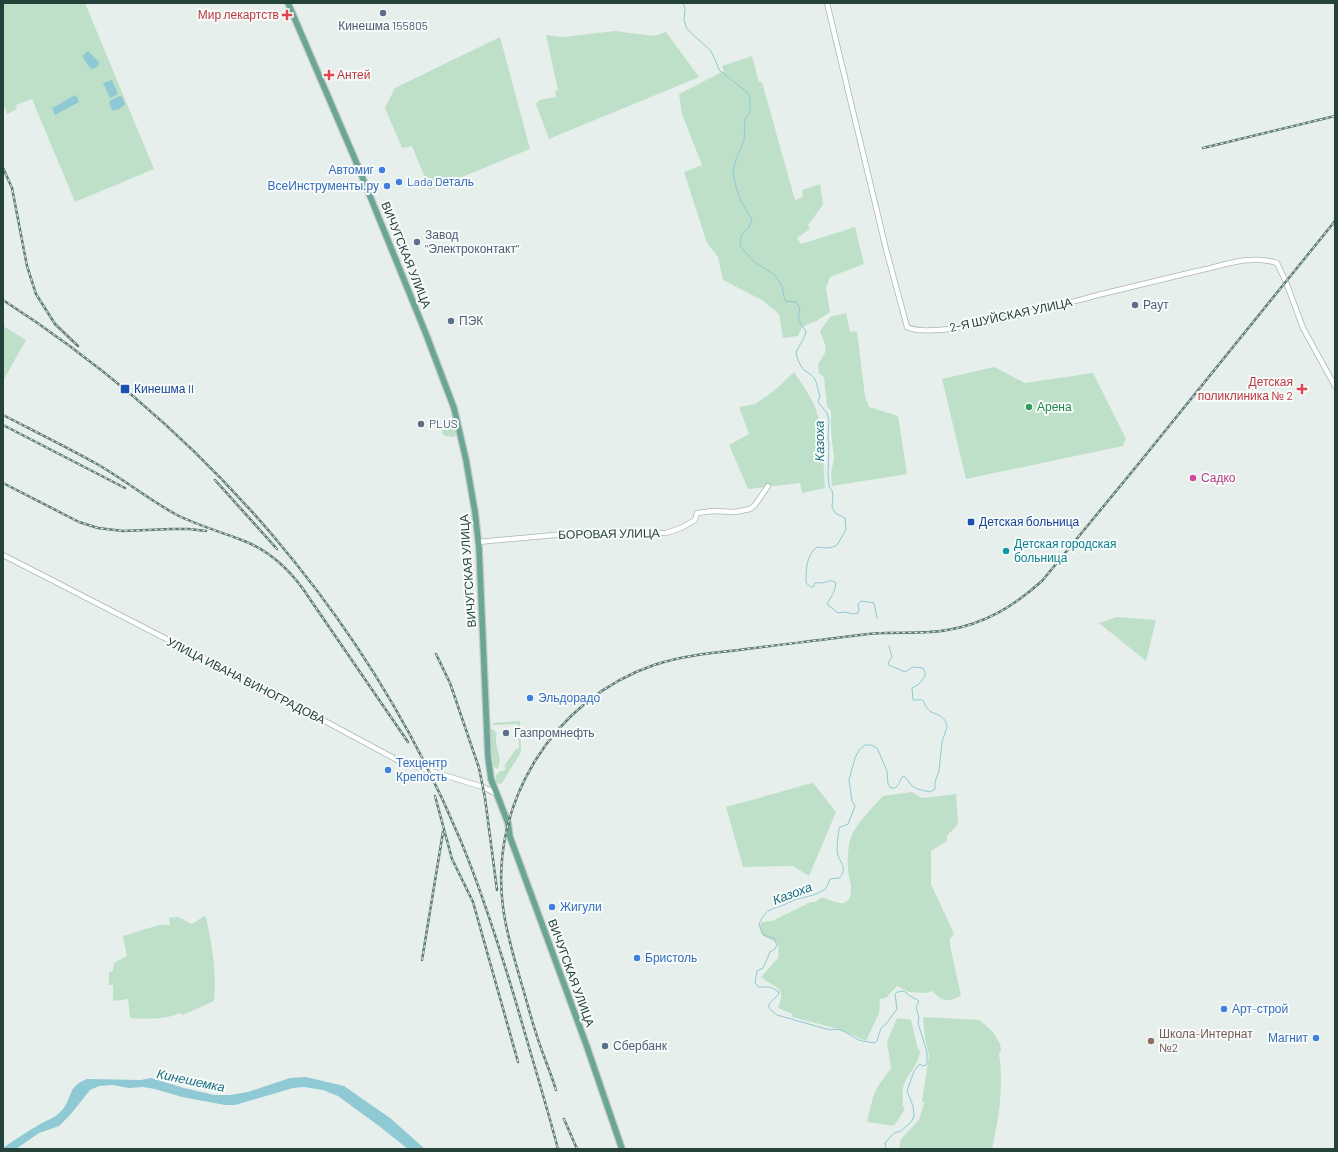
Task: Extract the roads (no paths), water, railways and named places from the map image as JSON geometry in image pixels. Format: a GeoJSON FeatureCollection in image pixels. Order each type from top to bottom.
{"type":"FeatureCollection","features":[{"type":"Feature","properties":{"kind":"main road","name":"ВИЧУГСКАЯ УЛИЦА"},"geometry":{"type":"LineString","coordinates":[[288,3],[362,178],[426,334],[451,400],[466,460],[475,512],[478,542],[490,774],[495,793],[508,823],[510,837],[586,1044],[622,1149]]}},
{"type":"Feature","properties":{"kind":"street","name":"2-Я ШУЙСКАЯ УЛИЦА"},"geometry":{"type":"LineString","coordinates":[[827,3],[886,249],[907,327],[913,330],[927,331],[974,325],[1030,313],[1231,263],[1260,259],[1269,260],[1277,263],[1286,282],[1303,328],[1335,386]]}},
{"type":"Feature","properties":{"kind":"street","name":"БОРОВАЯ УЛИЦА"},"geometry":{"type":"LineString","coordinates":[[478,542],[588,532],[666,533],[681,528],[695,520],[697,513],[713,511],[735,512],[750,509],[755,505],[768,486]]}},
{"type":"Feature","properties":{"kind":"street","name":"УЛИЦА ИВАНА ВИНОГРАДОВА"},"geometry":{"type":"LineString","coordinates":[[3,555],[295,705],[402,762],[483,787],[495,793]]}},
{"type":"Feature","properties":{"kind":"water"},"geometry":{"type":"Polygon","coordinates":[[[88,51],[99,62],[98,66],[95,68],[91,69],[83,58],[83,55],[88,51]]]}},
{"type":"Feature","properties":{"kind":"water"},"geometry":{"type":"Polygon","coordinates":[[[112,80],[118,94],[110,98],[103,83],[112,80]]]}},
{"type":"Feature","properties":{"kind":"water"},"geometry":{"type":"Polygon","coordinates":[[[75,95],[79,102],[55,115],[52,108],[75,95]]]}},
{"type":"Feature","properties":{"kind":"water"},"geometry":{"type":"Polygon","coordinates":[[[120,96],[125,104],[119,109],[112,110],[109,103],[111,100],[120,96]]]}},
{"type":"Feature","properties":{"kind":"water"},"geometry":{"type":"Polygon","coordinates":[[[306,1077],[344,1086],[390,1118],[425,1149],[408,1149],[338,1096],[323,1090],[304,1087],[293,1088],[235,1105],[225,1105],[182,1097],[155,1089],[143,1087],[129,1088],[113,1085],[99,1086],[90,1090],[59,1126],[39,1133],[16,1149],[3,1149],[24,1134],[57,1115],[63,1109],[76,1085],[87,1079],[141,1080],[151,1078],[214,1095],[230,1095],[248,1092],[290,1078],[306,1077]]]}},
{"type":"Feature","properties":{"kind":"waterway","name":"Казоха"},"geometry":{"type":"LineString","coordinates":[[683,3],[685,8],[684,20],[687,29],[711,51],[720,71],[747,92],[750,98],[750,112],[745,119],[744,141],[735,162],[733,173],[741,201],[752,220],[749,227],[742,234],[740,243],[741,247],[754,262],[775,275],[782,286],[786,301],[796,302],[800,308],[799,320],[806,331],[796,355],[804,370],[814,378],[820,395],[818,402],[827,413],[829,420],[828,474],[829,486],[833,495],[832,507],[835,513],[845,518],[846,530],[837,545],[830,548],[817,547],[813,550],[807,563],[806,583],[813,587],[815,583],[830,581],[834,582],[836,583],[835,589],[827,604],[838,613],[844,612],[853,614],[858,613],[858,604],[861,601],[874,603],[877,618]]}},
{"type":"Feature","properties":{"kind":"waterway","name":"Казоха"},"geometry":{"type":"LineString","coordinates":[[886,1149],[885,1143],[894,1133],[901,1131],[912,1121],[914,1116],[913,1106],[907,1091],[914,1071],[920,1064],[923,1066],[927,1063],[927,1052],[918,1023],[919,1018],[916,1007],[919,1001],[904,991],[897,992],[895,994],[897,1009],[886,1024],[881,1028],[875,1043],[858,1040],[843,1031],[835,1029],[830,1030],[777,1015],[769,1008],[769,1004],[779,994],[778,991],[770,987],[759,987],[755,983],[757,971],[763,968],[770,952],[775,949],[777,945],[774,938],[765,935],[761,931],[759,924],[764,915],[772,909],[793,900],[821,892],[826,888],[830,879],[839,878],[842,875],[843,866],[837,853],[838,837],[840,827],[848,824],[855,806],[852,801],[849,780],[855,758],[859,750],[865,745],[871,745],[877,748],[887,771],[888,784],[891,788],[896,787],[903,776],[912,786],[917,789],[930,792],[935,789],[935,782],[939,771],[942,742],[947,727],[946,722],[944,719],[929,710],[921,699],[913,700],[912,688],[919,684],[925,676],[923,668],[913,667],[905,672],[889,665],[888,663],[892,657],[889,646]]}},
{"type":"Feature","properties":{"kind":"railway"},"geometry":{"type":"LineString","coordinates":[[1203,148],[1335,116]]}},
{"type":"Feature","properties":{"kind":"railway"},"geometry":{"type":"LineString","coordinates":[[3,168],[12,188],[27,266],[36,294],[55,324],[78,346]]}},
{"type":"Feature","properties":{"kind":"railway"},"geometry":{"type":"LineString","coordinates":[[556,1090],[533,1024],[508,936],[504,917],[501,868],[507,830],[518,794],[536,760],[559,729],[586,703],[618,681],[664,662],[706,654],[868,634],[947,630],[974,623],[998,613],[1010,606],[1042,581],[1335,221]]}},
{"type":"Feature","properties":{"kind":"railway"},"geometry":{"type":"LineString","coordinates":[[3,300],[77,351],[147,408],[212,469],[272,535],[328,605],[378,679],[422,757],[469,862],[494,930],[558,1149]]}},
{"type":"Feature","properties":{"kind":"railway"},"geometry":{"type":"LineString","coordinates":[[3,415],[97,464],[177,515],[249,543],[275,559],[290,573],[303,589],[408,742]]}},
{"type":"Feature","properties":{"kind":"railway"},"geometry":{"type":"LineString","coordinates":[[3,425],[125,488]]}},
{"type":"Feature","properties":{"kind":"railway"},"geometry":{"type":"LineString","coordinates":[[215,480],[277,549]]}},
{"type":"Feature","properties":{"kind":"railway"},"geometry":{"type":"LineString","coordinates":[[3,483],[79,522],[98,528],[123,531],[171,529],[206,531]]}},
{"type":"Feature","properties":{"kind":"railway"},"geometry":{"type":"LineString","coordinates":[[436,654],[450,683],[479,768],[485,798],[497,890]]}},
{"type":"Feature","properties":{"kind":"railway"},"geometry":{"type":"LineString","coordinates":[[435,796],[452,859],[473,902],[518,1062]]}},
{"type":"Feature","properties":{"kind":"railway"},"geometry":{"type":"LineString","coordinates":[[422,960],[443,832]]}},
{"type":"Feature","properties":{"kind":"railway"},"geometry":{"type":"LineString","coordinates":[[564,1119],[577,1149]]}},
{"type":"Feature","properties":{"kind":"place","name":"Кинешма 155805"},"geometry":{"type":"Point","coordinates":[383,13]}},
{"type":"Feature","properties":{"kind":"place","name":"Мир лекартств"},"geometry":{"type":"Point","coordinates":[287,15]}},
{"type":"Feature","properties":{"kind":"place","name":"Антей"},"geometry":{"type":"Point","coordinates":[329,75]}},
{"type":"Feature","properties":{"kind":"place","name":"Автомиг"},"geometry":{"type":"Point","coordinates":[382,170]}},
{"type":"Feature","properties":{"kind":"place","name":"Lada Dеталь"},"geometry":{"type":"Point","coordinates":[399,182]}},
{"type":"Feature","properties":{"kind":"place","name":"ВсеИнструменты.ру"},"geometry":{"type":"Point","coordinates":[387,186]}},
{"type":"Feature","properties":{"kind":"place","name":"Завод \"Электроконтакт\""},"geometry":{"type":"Point","coordinates":[417,242]}},
{"type":"Feature","properties":{"kind":"place","name":"Раут"},"geometry":{"type":"Point","coordinates":[1135,305]}},
{"type":"Feature","properties":{"kind":"place","name":"ПЭК"},"geometry":{"type":"Point","coordinates":[451,321]}},
{"type":"Feature","properties":{"kind":"place","name":"Кинешма II"},"geometry":{"type":"Point","coordinates":[125,389]}},
{"type":"Feature","properties":{"kind":"place","name":"Детская поликлиника № 2"},"geometry":{"type":"Point","coordinates":[1302,389]}},
{"type":"Feature","properties":{"kind":"place","name":"Арена"},"geometry":{"type":"Point","coordinates":[1029,407]}},
{"type":"Feature","properties":{"kind":"place","name":"PLUS"},"geometry":{"type":"Point","coordinates":[421,424]}},
{"type":"Feature","properties":{"kind":"place","name":"Садко"},"geometry":{"type":"Point","coordinates":[1193,478]}},
{"type":"Feature","properties":{"kind":"place","name":"Детская больница"},"geometry":{"type":"Point","coordinates":[971,522]}},
{"type":"Feature","properties":{"kind":"place","name":"Детская городская больница"},"geometry":{"type":"Point","coordinates":[1006,551]}},
{"type":"Feature","properties":{"kind":"place","name":"Эльдорадо"},"geometry":{"type":"Point","coordinates":[530,698]}},
{"type":"Feature","properties":{"kind":"place","name":"Газпромнефть"},"geometry":{"type":"Point","coordinates":[506,733]}},
{"type":"Feature","properties":{"kind":"place","name":"Техцентр Крепость"},"geometry":{"type":"Point","coordinates":[388,770]}},
{"type":"Feature","properties":{"kind":"place","name":"Жигули"},"geometry":{"type":"Point","coordinates":[552,907]}},
{"type":"Feature","properties":{"kind":"place","name":"Бристоль"},"geometry":{"type":"Point","coordinates":[637,958]}},
{"type":"Feature","properties":{"kind":"place","name":"Арт-строй"},"geometry":{"type":"Point","coordinates":[1224,1009]}},
{"type":"Feature","properties":{"kind":"place","name":"Магнит"},"geometry":{"type":"Point","coordinates":[1316,1038]}},
{"type":"Feature","properties":{"kind":"place","name":"Школа-Интернат №2"},"geometry":{"type":"Point","coordinates":[1151,1041]}},
{"type":"Feature","properties":{"kind":"place","name":"Сбербанк"},"geometry":{"type":"Point","coordinates":[605,1046]}},
{"type":"Feature","properties":{"kind":"water label","name":"Кинешемка"},"geometry":{"type":"Point","coordinates":[191,1080]}}]}
